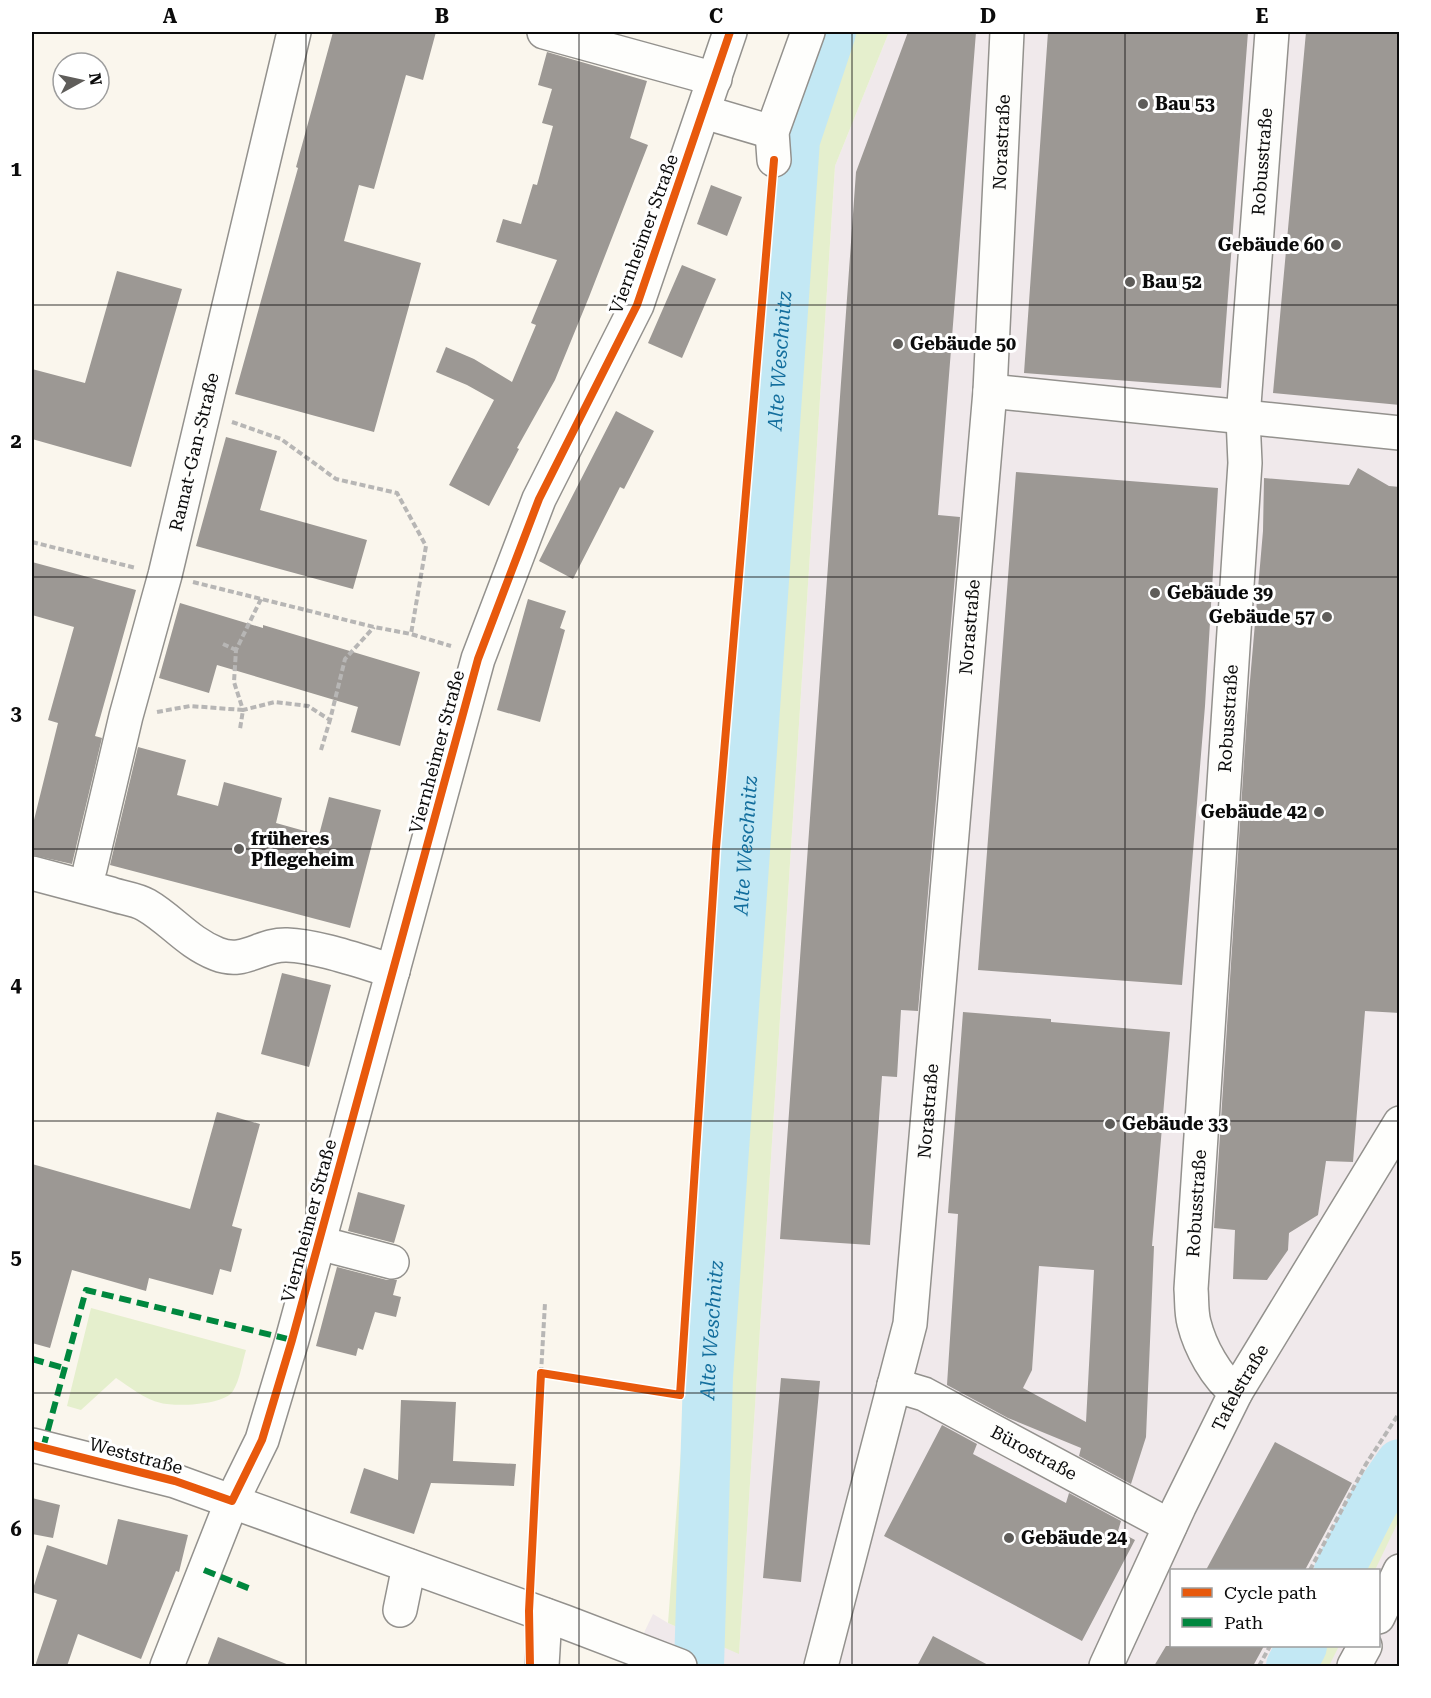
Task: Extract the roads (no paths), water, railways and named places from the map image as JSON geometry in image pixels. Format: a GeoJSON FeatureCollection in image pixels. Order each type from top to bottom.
{"type":"FeatureCollection","features":[{"type":"Feature","properties":{"kind":"street","name":"Ramat-Gan-Straße"},"geometry":{"type":"LineString","coordinates":[[90,869],[126,716],[165,575],[294,32]]}},
{"type":"Feature","properties":{"kind":"street"},"geometry":{"type":"LineString","coordinates":[[544,32],[714,79]]}},
{"type":"Feature","properties":{"kind":"street","name":"Viernheimer Straße"},"geometry":{"type":"LineString","coordinates":[[167,1666],[232,1501],[262,1440],[319,1243],[480,654],[539,499],[637,304],[730,32]]}},
{"type":"Feature","properties":{"kind":"street"},"geometry":{"type":"LineString","coordinates":[[704,112],[773,146],[808,32]]}},
{"type":"Feature","properties":{"kind":"street","name":"Norastraße"},"geometry":{"type":"LineString","coordinates":[[820,1666],[910,1324],[990,392],[1007,32]]}},
{"type":"Feature","properties":{"kind":"street","name":"Robusstraße"},"geometry":{"type":"LineString","coordinates":[[1236,1392],[1228,1386],[1208,1356],[1193,1322],[1191,1289],[1245,463],[1243,418],[1272,32]]}},
{"type":"Feature","properties":{"kind":"street"},"geometry":{"type":"LineString","coordinates":[[990,392],[1400,433]]}},
{"type":"Feature","properties":{"kind":"street"},"geometry":{"type":"LineString","coordinates":[[32,873],[143,904],[162,916],[187,938],[217,954],[235,958],[269,947],[285,945],[302,947],[393,971]]}},
{"type":"Feature","properties":{"kind":"street","name":"Tafelstraße"},"geometry":{"type":"LineString","coordinates":[[1106,1666],[1170,1526],[1236,1392],[1400,1123]]}},
{"type":"Feature","properties":{"kind":"street"},"geometry":{"type":"LineString","coordinates":[[319,1243],[392,1262]]}},
{"type":"Feature","properties":{"kind":"street","name":"Bürostraße"},"geometry":{"type":"LineString","coordinates":[[894,1385],[924,1394],[1170,1526]]}},
{"type":"Feature","properties":{"kind":"street","name":"Weststraße"},"geometry":{"type":"LineString","coordinates":[[32,1445],[175,1481],[675,1664]]}},
{"type":"Feature","properties":{"kind":"street"},"geometry":{"type":"LineString","coordinates":[[400,1610],[409,1566]]}},
{"type":"Feature","properties":{"kind":"street"},"geometry":{"type":"LineString","coordinates":[[1387,1613],[1400,1572]]}},
{"type":"Feature","properties":{"kind":"street"},"geometry":{"type":"LineString","coordinates":[[542,1666],[545,1615]]}},
{"type":"Feature","properties":{"kind":"street"},"geometry":{"type":"LineString","coordinates":[[1354,1666],[1364,1647]]}},
{"type":"Feature","properties":{"kind":"waterway","name":"Alte Weschnitz"},"geometry":{"type":"LineString","coordinates":[[699,1666],[708,1377],[795,140],[831,32]]}},
{"type":"Feature","properties":{"kind":"waterway"},"geometry":{"type":"LineString","coordinates":[[1340,1569],[1374,1502],[1400,1464]]}},
{"type":"Feature","properties":{"kind":"waterway"},"geometry":{"type":"LineString","coordinates":[[1291,1666],[1301,1647]]}},
{"type":"Feature","properties":{"kind":"place","name":"Bau 53"},"geometry":{"type":"Point","coordinates":[1143,104]}},
{"type":"Feature","properties":{"kind":"place","name":"Gebäude 60"},"geometry":{"type":"Point","coordinates":[1336,245]}},
{"type":"Feature","properties":{"kind":"place","name":"Bau 52"},"geometry":{"type":"Point","coordinates":[1130,282]}},
{"type":"Feature","properties":{"kind":"place","name":"Gebäude 50"},"geometry":{"type":"Point","coordinates":[898,344]}},
{"type":"Feature","properties":{"kind":"place","name":"Gebäude 39"},"geometry":{"type":"Point","coordinates":[1155,593]}},
{"type":"Feature","properties":{"kind":"place","name":"Gebäude 57"},"geometry":{"type":"Point","coordinates":[1327,617]}},
{"type":"Feature","properties":{"kind":"place","name":"Gebäude 42"},"geometry":{"type":"Point","coordinates":[1319,812]}},
{"type":"Feature","properties":{"kind":"place","name":"früheres Pflegeheim"},"geometry":{"type":"Point","coordinates":[239,849]}},
{"type":"Feature","properties":{"kind":"place","name":"Gebäude 33"},"geometry":{"type":"Point","coordinates":[1110,1124]}},
{"type":"Feature","properties":{"kind":"place","name":"Gebäude 24"},"geometry":{"type":"Point","coordinates":[1009,1538]}}]}
